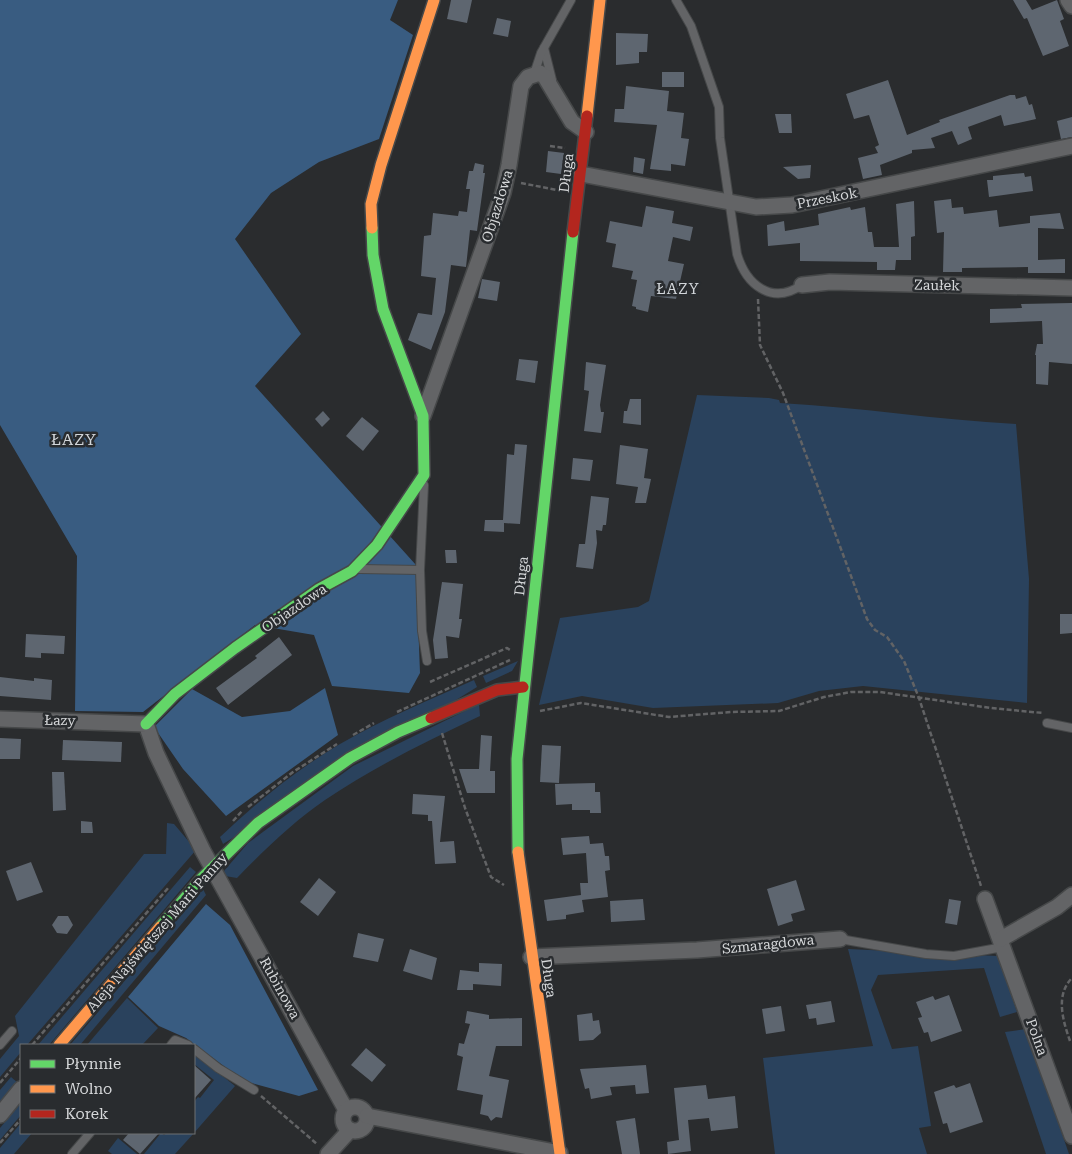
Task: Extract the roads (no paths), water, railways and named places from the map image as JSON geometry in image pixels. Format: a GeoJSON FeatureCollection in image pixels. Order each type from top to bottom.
{"type":"FeatureCollection","features":[{"type":"Feature","properties":{"kind":"street","name":"Objazdowa"},"geometry":{"type":"LineString","coordinates":[[146,724],[175,694],[235,648],[319,589],[355,569],[377,545],[424,475],[423,416],[383,309],[373,256],[371,204],[379,171],[434,0]]}},
{"type":"Feature","properties":{"kind":"street","name":"Długa"},"geometry":{"type":"LineString","coordinates":[[560,1153],[523,898],[516,820],[517,759],[523,687],[600,0]]}},
{"type":"Feature","properties":{"kind":"street"},"geometry":{"type":"LineString","coordinates":[[1068,0],[1072,6]]}},
{"type":"Feature","properties":{"kind":"street"},"geometry":{"type":"LineString","coordinates":[[534,74],[540,73],[553,88],[572,122],[586,132]]}},
{"type":"Feature","properties":{"kind":"street","name":"Objazdowa"},"geometry":{"type":"LineString","coordinates":[[423,416],[503,193],[509,165],[520,86],[534,74]]}},
{"type":"Feature","properties":{"kind":"street","name":"Przeskok"},"geometry":{"type":"LineString","coordinates":[[581,174],[756,207],[792,205],[1072,146]]}},
{"type":"Feature","properties":{"kind":"street","name":"Zaułek"},"geometry":{"type":"LineString","coordinates":[[802,285],[830,282],[1072,288]]}},
{"type":"Feature","properties":{"kind":"street","name":"Aleja Najświętszej Marii Panny"},"geometry":{"type":"LineString","coordinates":[[60,1044],[213,866],[258,823],[350,758],[437,715],[496,690],[523,687]]}},
{"type":"Feature","properties":{"kind":"street","name":"Łazy"},"geometry":{"type":"LineString","coordinates":[[0,719],[121,721],[146,724]]}},
{"type":"Feature","properties":{"kind":"street","name":"Rubinowa"},"geometry":{"type":"LineString","coordinates":[[146,724],[156,753],[213,866],[346,1110],[343,1121],[350,1130]]}},
{"type":"Feature","properties":{"kind":"street"},"geometry":{"type":"LineString","coordinates":[[1002,943],[1072,895]]}},
{"type":"Feature","properties":{"kind":"street","name":"Polna"},"geometry":{"type":"LineString","coordinates":[[985,899],[1072,1136]]}},
{"type":"Feature","properties":{"kind":"street","name":"Szmaragdowa"},"geometry":{"type":"LineString","coordinates":[[531,957],[697,950],[840,938]]}},
{"type":"Feature","properties":{"kind":"street"},"geometry":{"type":"LineString","coordinates":[[0,1115],[20,1091]]}},
{"type":"Feature","properties":{"kind":"street"},"geometry":{"type":"LineString","coordinates":[[346,1110],[356,1106],[363,1110],[367,1116],[560,1153]]}},
{"type":"Feature","properties":{"kind":"street"},"geometry":{"type":"LineString","coordinates":[[325,1151],[350,1130],[358,1131],[364,1127],[367,1116]]}},
{"type":"Feature","properties":{"kind":"lane"},"geometry":{"type":"LineString","coordinates":[[534,74],[544,48],[571,0]]}},
{"type":"Feature","properties":{"kind":"lane"},"geometry":{"type":"LineString","coordinates":[[676,0],[691,26],[719,107],[720,138],[740,266],[758,288],[784,293],[802,285]]}},
{"type":"Feature","properties":{"kind":"lane"},"geometry":{"type":"LineString","coordinates":[[544,48],[553,88]]}},
{"type":"Feature","properties":{"kind":"lane","name":"Objazdowa"},"geometry":{"type":"LineString","coordinates":[[424,475],[420,570],[422,631],[428,661]]}},
{"type":"Feature","properties":{"kind":"lane"},"geometry":{"type":"LineString","coordinates":[[355,569],[420,570]]}},
{"type":"Feature","properties":{"kind":"lane"},"geometry":{"type":"LineString","coordinates":[[1046,723],[1072,728]]}},
{"type":"Feature","properties":{"kind":"lane","name":"Szmaragdowa"},"geometry":{"type":"LineString","coordinates":[[840,938],[926,954],[954,956],[1002,943]]}},
{"type":"Feature","properties":{"kind":"lane"},"geometry":{"type":"LineString","coordinates":[[0,1045],[12,1031]]}},
{"type":"Feature","properties":{"kind":"lane"},"geometry":{"type":"LineString","coordinates":[[172,1044],[175,1040],[185,1044]]}},
{"type":"Feature","properties":{"kind":"lane"},"geometry":{"type":"LineString","coordinates":[[195,1050],[218,1068],[254,1090]]}},
{"type":"Feature","properties":{"kind":"lane"},"geometry":{"type":"LineString","coordinates":[[72,1154],[89,1134]]}},
{"type":"Feature","properties":{"kind":"district","name":"ŁAZY"},"geometry":{"type":"Point","coordinates":[678,289]}},
{"type":"Feature","properties":{"kind":"district","name":"ŁAZY"},"geometry":{"type":"Point","coordinates":[74,439]}}]}
